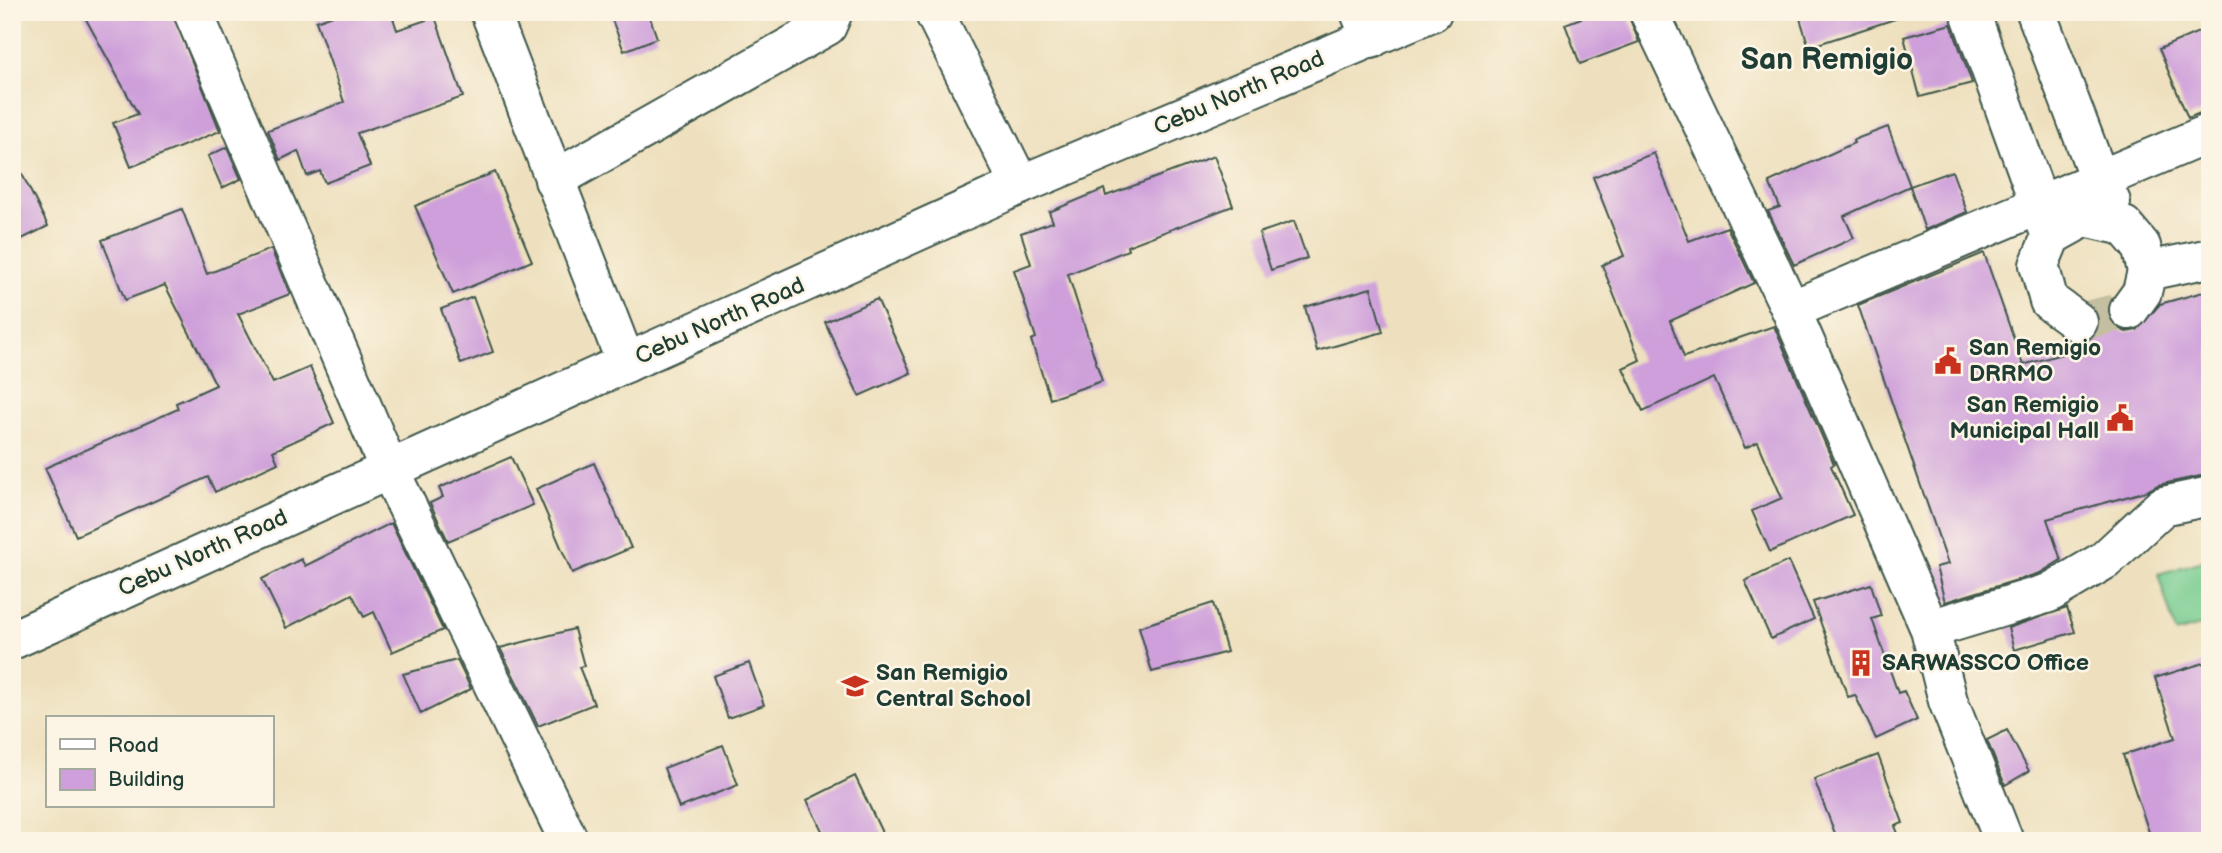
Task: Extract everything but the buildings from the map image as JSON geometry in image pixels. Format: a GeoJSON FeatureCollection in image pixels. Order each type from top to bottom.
{"type":"FeatureCollection","features":[{"type":"Feature","properties":{"kind":"street"},"geometry":{"type":"LineString","coordinates":[[193,12],[389,468],[569,841]]}},
{"type":"Feature","properties":{"kind":"street"},"geometry":{"type":"LineString","coordinates":[[490,12],[626,363]]}},
{"type":"Feature","properties":{"kind":"street"},"geometry":{"type":"LineString","coordinates":[[554,180],[827,26],[833,12]]}},
{"type":"Feature","properties":{"kind":"street"},"geometry":{"type":"LineString","coordinates":[[934,12],[1020,185]]}},
{"type":"Feature","properties":{"kind":"street","name":"Cebu North Road"},"geometry":{"type":"LineString","coordinates":[[12,640],[1020,185],[1365,25],[1432,12]]}},
{"type":"Feature","properties":{"kind":"street"},"geometry":{"type":"LineString","coordinates":[[1649,12],[1791,310],[1930,629],[1948,701],[2004,841]]}},
{"type":"Feature","properties":{"kind":"street"},"geometry":{"type":"LineString","coordinates":[[1970,12],[2045,222],[2039,265],[2049,301],[2078,322]]}},
{"type":"Feature","properties":{"kind":"street"},"geometry":{"type":"LineString","coordinates":[[2036,12],[2100,181],[2124,226],[2141,246],[2147,271],[2143,292],[2129,310]]}},
{"type":"Feature","properties":{"kind":"street"},"geometry":{"type":"LineString","coordinates":[[2045,222],[2100,181],[2210,133]]}},
{"type":"Feature","properties":{"kind":"street"},"geometry":{"type":"LineString","coordinates":[[1791,310],[2045,222],[2085,217],[2124,226]]}},
{"type":"Feature","properties":{"kind":"street"},"geometry":{"type":"LineString","coordinates":[[2147,271],[2210,258]]}},
{"type":"Feature","properties":{"kind":"street"},"geometry":{"type":"LineString","coordinates":[[1930,629],[2049,593],[2105,561],[2163,506],[2210,496]]}},
{"type":"Feature","properties":{"kind":"green space"},"geometry":{"type":"Polygon","coordinates":[[[2210,559],[2210,623],[2176,633],[2158,574],[2210,559]]]}},
{"type":"Feature","properties":{"kind":"tunnel"},"geometry":{"type":"LineString","coordinates":[[2078,322],[2129,310]]}},
{"type":"Feature","properties":{"kind":"place","name":"San Remigio DRRMO"},"geometry":{"type":"Point","coordinates":[1948,361]}},
{"type":"Feature","properties":{"kind":"place","name":"San Remigio Municipal Hall"},"geometry":{"type":"Point","coordinates":[2120,418]}},
{"type":"Feature","properties":{"kind":"place","name":"SARWASSCO Office"},"geometry":{"type":"Point","coordinates":[1861,663]}},
{"type":"Feature","properties":{"kind":"place","name":"San Remigio Central School"},"geometry":{"type":"Point","coordinates":[855,686]}},
{"type":"Feature","properties":{"kind":"district","name":"San Remigio"},"geometry":{"type":"Point","coordinates":[1827,60]}}]}
